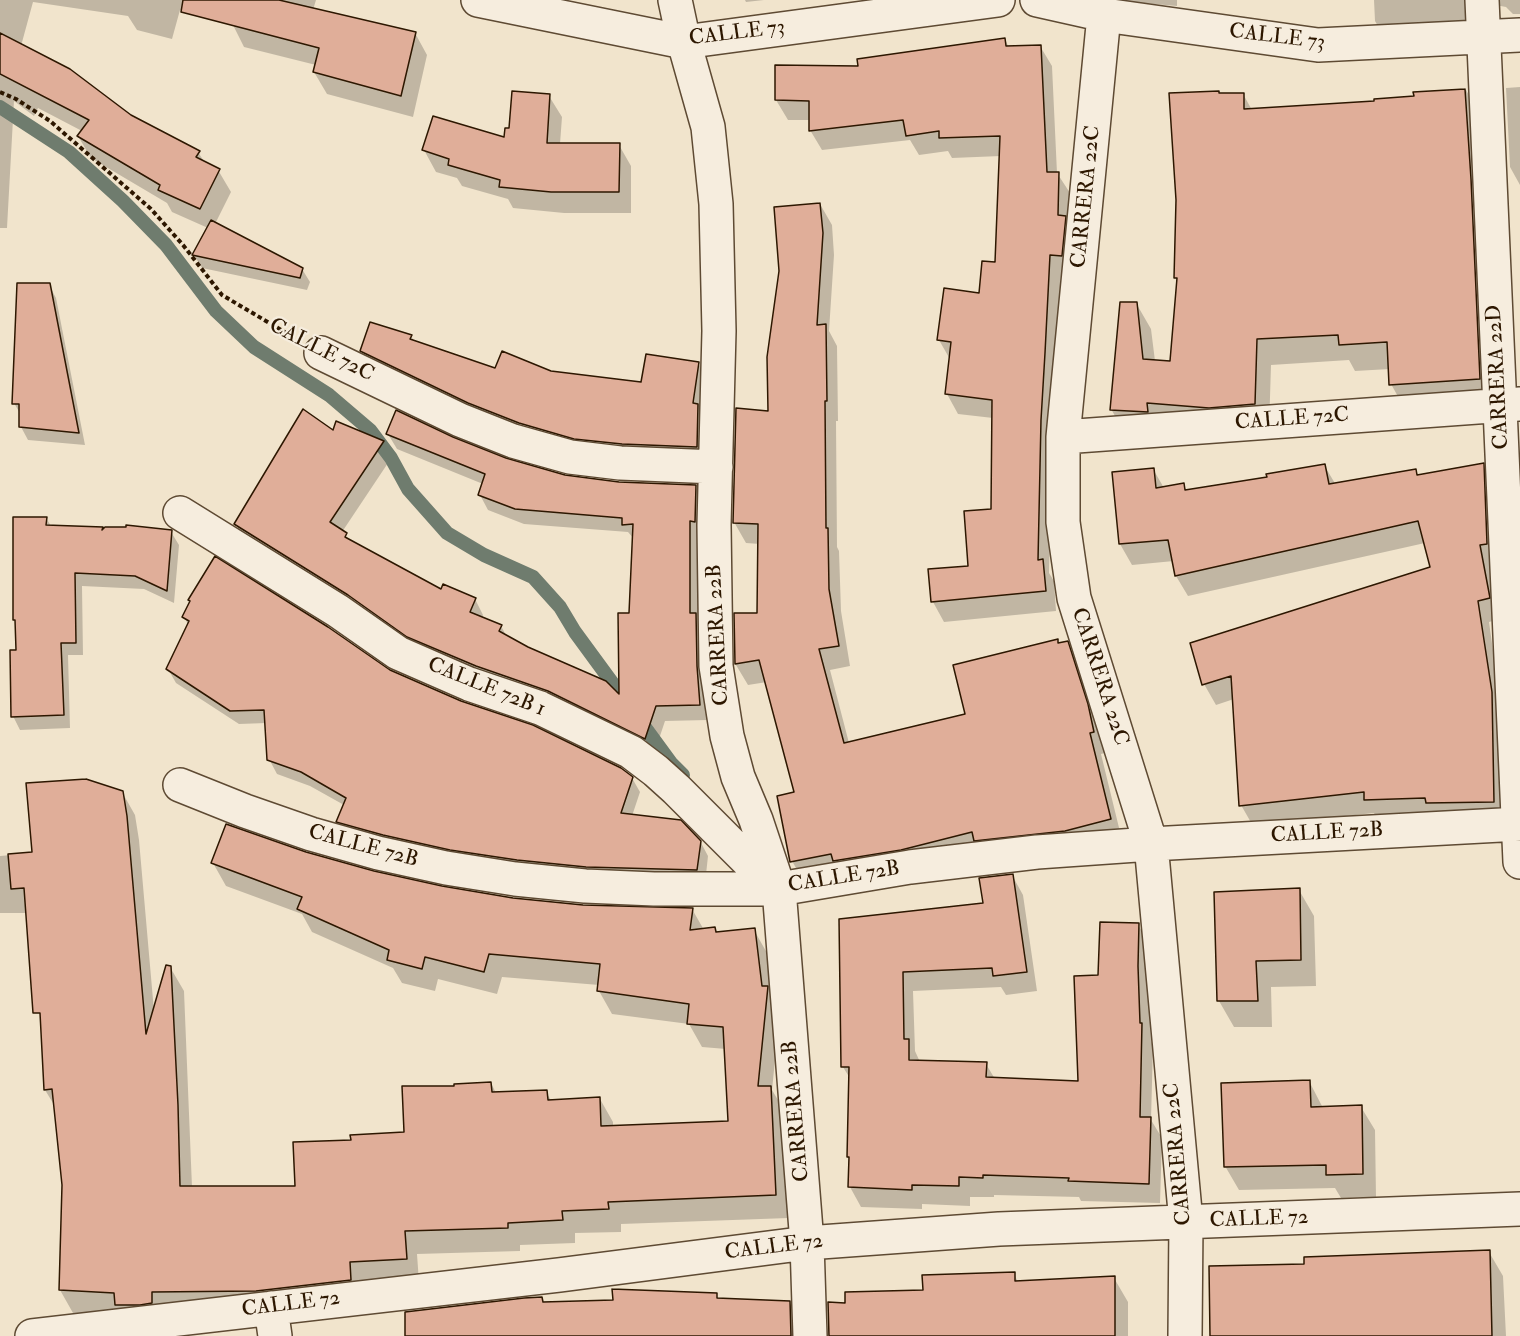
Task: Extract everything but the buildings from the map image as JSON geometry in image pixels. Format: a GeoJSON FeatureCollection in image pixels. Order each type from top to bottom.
{"type":"FeatureCollection","features":[{"type":"Feature","properties":{"kind":"street","name":"CALLE 73"},"geometry":{"type":"LineString","coordinates":[[478,0],[684,42],[998,0]]}},
{"type":"Feature","properties":{"kind":"street","name":"CARRERA 22B"},"geometry":{"type":"LineString","coordinates":[[675,0],[708,128],[716,204],[719,331],[714,525],[716,666],[720,697],[738,777],[756,820],[777,884],[807,1243],[810,1336]]}},
{"type":"Feature","properties":{"kind":"street","name":"CALLE 73"},"geometry":{"type":"LineString","coordinates":[[1037,0],[1104,15],[1318,45],[1520,35]]}},
{"type":"Feature","properties":{"kind":"street","name":"CARRERA 22D"},"geometry":{"type":"LineString","coordinates":[[1482,0],[1510,405],[1520,862]]}},
{"type":"Feature","properties":{"kind":"street","name":"CARRERA 22C"},"geometry":{"type":"LineString","coordinates":[[1104,15],[1063,437],[1063,522],[1074,598],[1151,844],[1186,1222],[1185,1336]]}},
{"type":"Feature","properties":{"kind":"street","name":"CALLE 72C"},"geometry":{"type":"LineString","coordinates":[[321,353],[460,420],[513,441],[570,457],[600,461],[716,467]]}},
{"type":"Feature","properties":{"kind":"street","name":"CALLE 72C"},"geometry":{"type":"LineString","coordinates":[[1063,437],[1510,405]]}},
{"type":"Feature","properties":{"kind":"street","name":"CALLE 72B 1"},"geometry":{"type":"LineString","coordinates":[[180,513],[338,611],[398,652],[469,684],[540,708],[631,752],[670,783],[755,868],[777,884]]}},
{"type":"Feature","properties":{"kind":"street","name":"CALLE 72B"},"geometry":{"type":"LineString","coordinates":[[180,785],[245,812],[311,834],[378,853],[446,868],[515,879],[585,886],[654,889],[777,884],[1037,852],[1519,824]]}},
{"type":"Feature","properties":{"kind":"street","name":"CALLE 72"},"geometry":{"type":"LineString","coordinates":[[32,1336],[273,1322],[559,1275],[807,1243],[999,1229],[1520,1209]]}},
{"type":"Feature","properties":{"kind":"path","name":"CALLE 72C"},"geometry":{"type":"LineString","coordinates":[[0,92],[50,120],[144,203],[183,245],[222,295],[321,353]]}},
{"type":"Feature","properties":{"kind":"waterway"},"geometry":{"type":"LineString","coordinates":[[0,107],[69,152],[123,201],[166,245],[216,311],[254,347],[329,395],[370,430],[391,458],[408,489],[447,533],[484,555],[533,577],[560,607],[575,632],[671,763],[683,775]]}}]}
